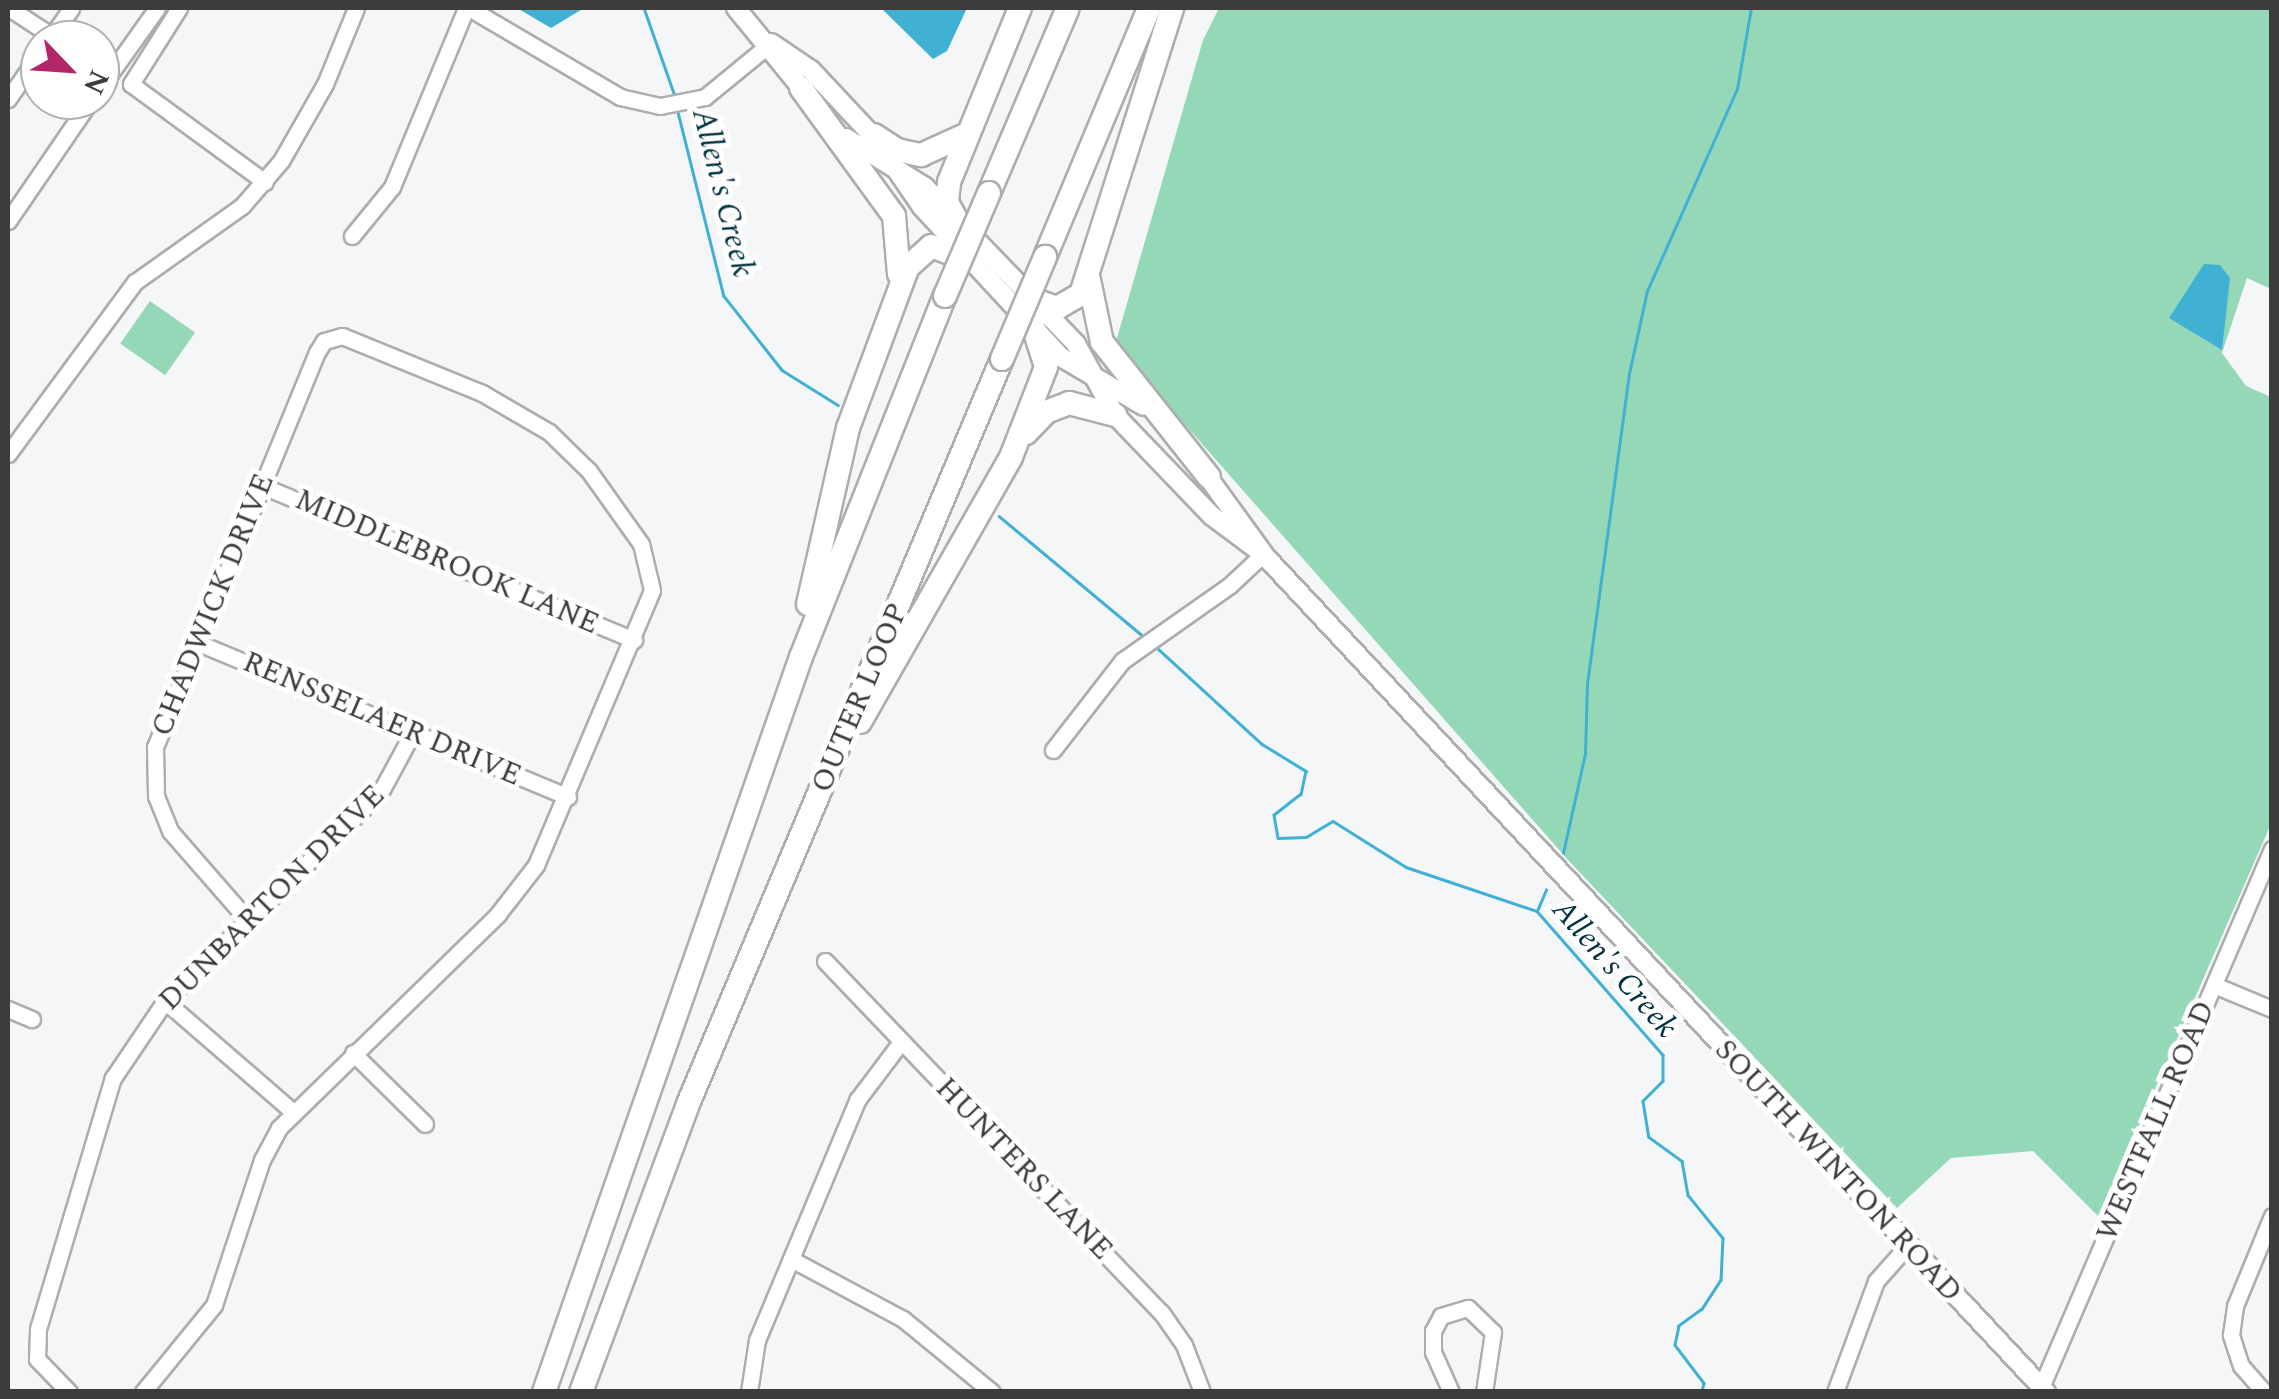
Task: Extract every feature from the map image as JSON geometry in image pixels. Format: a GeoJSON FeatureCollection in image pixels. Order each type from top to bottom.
{"type":"FeatureCollection","features":[{"type":"Feature","properties":{"kind":"highway"},"geometry":{"type":"LineString","coordinates":[[959,224],[947,192],[963,136],[1020,8]]}},
{"type":"Feature","properties":{"kind":"highway","name":"OUTER LOOP"},"geometry":{"type":"LineString","coordinates":[[544,1392],[801,657],[945,296],[1068,8]]}},
{"type":"Feature","properties":{"kind":"highway","name":"OUTER LOOP"},"geometry":{"type":"LineString","coordinates":[[581,1392],[688,1104],[1148,8]]}},
{"type":"Feature","properties":{"kind":"highway"},"geometry":{"type":"LineString","coordinates":[[1031,299],[1065,306],[1088,277],[1172,8]]}},
{"type":"Feature","properties":{"kind":"highway"},"geometry":{"type":"LineString","coordinates":[[801,88],[894,216],[903,257],[894,302]]}},
{"type":"Feature","properties":{"kind":"highway"},"geometry":{"type":"LineString","coordinates":[[874,135],[920,155],[941,152],[963,136]]}},
{"type":"Feature","properties":{"kind":"highway"},"geometry":{"type":"LineString","coordinates":[[801,657],[804,619],[841,456],[910,262],[925,248],[940,247],[970,262]]}},
{"type":"Feature","properties":{"kind":"highway"},"geometry":{"type":"LineString","coordinates":[[1088,277],[1100,338],[1209,477]]}},
{"type":"Feature","properties":{"kind":"highway"},"geometry":{"type":"LineString","coordinates":[[840,746],[916,634],[1011,457],[1046,367],[1033,326]]}},
{"type":"Feature","properties":{"kind":"highway"},"geometry":{"type":"LineString","coordinates":[[1011,457],[1055,407],[1085,403],[1115,416]]}},
{"type":"Feature","properties":{"kind":"main road","name":"SOUTH WINTON ROAD"},"geometry":{"type":"LineString","coordinates":[[736,8],[771,43],[811,70],[874,135],[970,262],[1067,362],[1138,400],[1209,477],[1263,554],[2042,1390]]}},
{"type":"Feature","properties":{"kind":"main road","name":"SOUTH WINTON ROAD"},"geometry":{"type":"LineString","coordinates":[[771,43],[801,88],[854,146],[925,187],[1081,350],[1115,416],[1202,506],[1263,554]]}},
{"type":"Feature","properties":{"kind":"street"},"geometry":{"type":"LineString","coordinates":[[120,60],[157,8]]}},
{"type":"Feature","properties":{"kind":"street"},"geometry":{"type":"LineString","coordinates":[[180,8],[132,84],[265,182]]}},
{"type":"Feature","properties":{"kind":"street"},"geometry":{"type":"LineString","coordinates":[[8,454],[135,282],[242,206],[265,182],[302,132],[356,8]]}},
{"type":"Feature","properties":{"kind":"street"},"geometry":{"type":"LineString","coordinates":[[352,236],[392,186],[467,8],[620,98],[673,106],[697,100],[771,43]]}},
{"type":"Feature","properties":{"kind":"street"},"geometry":{"type":"LineString","coordinates":[[8,221],[78,120]]}},
{"type":"Feature","properties":{"kind":"street","name":"CHADWICK DRIVE"},"geometry":{"type":"LineString","coordinates":[[246,918],[177,841],[156,796],[160,729],[316,352],[333,337],[354,340],[482,392],[535,421],[576,457],[649,562],[652,590],[634,640]]}},
{"type":"Feature","properties":{"kind":"street","name":"MIDDLEBROOK LANE"},"geometry":{"type":"LineString","coordinates":[[260,484],[634,640]]}},
{"type":"Feature","properties":{"kind":"street"},"geometry":{"type":"LineString","coordinates":[[1053,750],[1122,661],[1163,635],[1263,554]]}},
{"type":"Feature","properties":{"kind":"street"},"geometry":{"type":"LineString","coordinates":[[143,1392],[214,1305],[262,1160],[292,1111],[506,906],[547,846],[634,640]]}},
{"type":"Feature","properties":{"kind":"street","name":"RENSSELAER DRIVE"},"geometry":{"type":"LineString","coordinates":[[196,642],[568,797]]}},
{"type":"Feature","properties":{"kind":"street","name":"DUNBARTON DRIVE"},"geometry":{"type":"LineString","coordinates":[[69,1392],[37,1360],[38,1328],[108,1090],[165,1002],[246,918],[380,793],[413,732]]}},
{"type":"Feature","properties":{"kind":"street","name":"WESTFALL ROAD"},"geometry":{"type":"LineString","coordinates":[[2042,1390],[2272,849]]}},
{"type":"Feature","properties":{"kind":"street","name":"HUNTERS LANE"},"geometry":{"type":"LineString","coordinates":[[824,961],[1160,1312],[1184,1345],[1202,1392]]}},
{"type":"Feature","properties":{"kind":"street"},"geometry":{"type":"LineString","coordinates":[[2214,985],[2272,1009]]}},
{"type":"Feature","properties":{"kind":"street"},"geometry":{"type":"LineString","coordinates":[[165,1002],[292,1111]]}},
{"type":"Feature","properties":{"kind":"street"},"geometry":{"type":"LineString","coordinates":[[8,1009],[32,1019]]}},
{"type":"Feature","properties":{"kind":"street"},"geometry":{"type":"LineString","coordinates":[[749,1392],[757,1340],[865,1084],[901,1042]]}},
{"type":"Feature","properties":{"kind":"street"},"geometry":{"type":"LineString","coordinates":[[352,1052],[424,1124]]}},
{"type":"Feature","properties":{"kind":"street"},"geometry":{"type":"LineString","coordinates":[[2264,1392],[2241,1366],[2231,1335],[2235,1306],[2272,1216]]}},
{"type":"Feature","properties":{"kind":"street"},"geometry":{"type":"LineString","coordinates":[[1836,1392],[1881,1272],[1908,1245]]}},
{"type":"Feature","properties":{"kind":"street"},"geometry":{"type":"LineString","coordinates":[[790,1259],[903,1319],[992,1392]]}},
{"type":"Feature","properties":{"kind":"street"},"geometry":{"type":"LineString","coordinates":[[1451,1392],[1433,1352],[1433,1331],[1441,1316],[1468,1308],[1493,1332],[1484,1392]]}},
{"type":"Feature","properties":{"kind":"green space"},"geometry":{"type":"Polygon","coordinates":[[[1219,8],[2271,8],[2271,289],[2247,278],[2222,353],[2246,386],[2271,397],[2271,824],[2099,1217],[2033,1151],[1951,1158],[1897,1208],[1568,860],[1115,345],[1203,40],[1219,8]]]}},
{"type":"Feature","properties":{"kind":"green space"},"geometry":{"type":"Polygon","coordinates":[[[150,301],[195,333],[165,375],[120,344],[150,301]]]}},
{"type":"Feature","properties":{"kind":"water"},"geometry":{"type":"Polygon","coordinates":[[[517,8],[584,8],[551,28],[517,8]]]}},
{"type":"Feature","properties":{"kind":"water"},"geometry":{"type":"Polygon","coordinates":[[[881,8],[967,8],[947,51],[933,59],[881,8]]]}},
{"type":"Feature","properties":{"kind":"water"},"geometry":{"type":"Polygon","coordinates":[[[2204,264],[2220,265],[2230,278],[2222,350],[2169,318],[2204,264]]]}},
{"type":"Feature","properties":{"kind":"waterway","name":"Allen's Creek"},"geometry":{"type":"LineString","coordinates":[[644,8],[675,96]]}},
{"type":"Feature","properties":{"kind":"waterway"},"geometry":{"type":"LineString","coordinates":[[1563,853],[1585,754],[1587,684],[1629,374],[1647,291],[1737,89],[1751,8]]}},
{"type":"Feature","properties":{"kind":"waterway","name":"Allen's Creek"},"geometry":{"type":"LineString","coordinates":[[677,108],[724,296],[782,370],[838,405]]}},
{"type":"Feature","properties":{"kind":"waterway","name":"Allen's Creek"},"geometry":{"type":"LineString","coordinates":[[999,516],[1144,637]]}},
{"type":"Feature","properties":{"kind":"waterway","name":"Allen's Creek"},"geometry":{"type":"LineString","coordinates":[[1154,645],[1262,744],[1306,771],[1301,794],[1274,815],[1278,838],[1306,837],[1333,821],[1406,867],[1537,911],[1663,1055],[1663,1081],[1643,1101],[1649,1137],[1682,1161],[1688,1195],[1723,1238],[1721,1280],[1702,1309],[1679,1326],[1675,1345],[1704,1383],[1702,1392]]}},
{"type":"Feature","properties":{"kind":"waterway"},"geometry":{"type":"LineString","coordinates":[[1537,911],[1546,890]]}}]}
